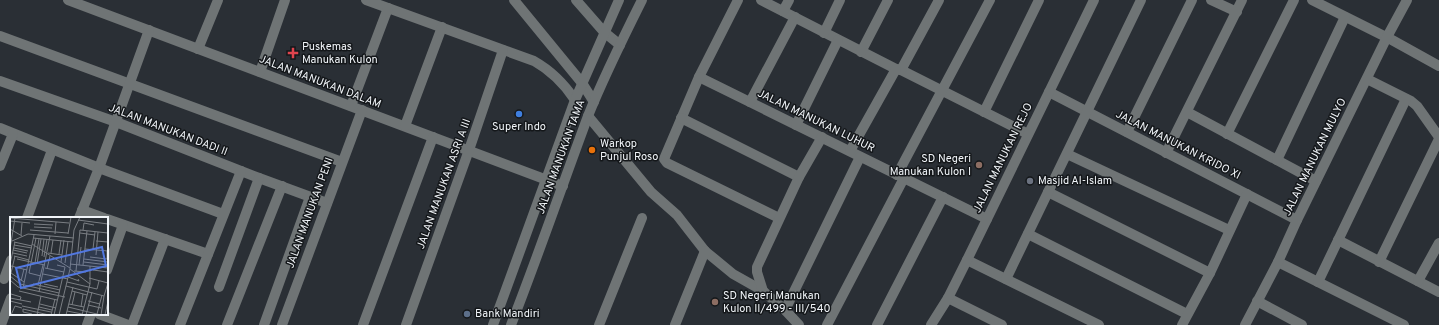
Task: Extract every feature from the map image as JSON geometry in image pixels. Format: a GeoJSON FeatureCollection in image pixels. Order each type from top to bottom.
{"type":"FeatureCollection","features":[{"type":"Feature","properties":{"kind":"street","name":"JALAN MANUKAN DALAM"},"geometry":{"type":"LineString","coordinates":[[68,0],[563,186]]}},
{"type":"Feature","properties":{"kind":"street"},"geometry":{"type":"LineString","coordinates":[[260,72],[284,0]]}},
{"type":"Feature","properties":{"kind":"street"},"geometry":{"type":"LineString","coordinates":[[366,0],[524,57],[540,65],[563,85],[575,100]]}},
{"type":"Feature","properties":{"kind":"street"},"geometry":{"type":"LineString","coordinates":[[514,0],[582,83],[594,102]]}},
{"type":"Feature","properties":{"kind":"street"},"geometry":{"type":"LineString","coordinates":[[576,0],[604,32],[620,45]]}},
{"type":"Feature","properties":{"kind":"street","name":"JALAN MANUKAN TAMA"},"geometry":{"type":"LineString","coordinates":[[493,325],[575,100],[619,0]]}},
{"type":"Feature","properties":{"kind":"street","name":"JALAN MANUKAN TAMA"},"geometry":{"type":"LineString","coordinates":[[511,325],[530,278],[588,116],[642,0]]}},
{"type":"Feature","properties":{"kind":"street"},"geometry":{"type":"LineString","coordinates":[[738,0],[700,77],[664,159],[667,163],[779,218]]}},
{"type":"Feature","properties":{"kind":"street"},"geometry":{"type":"LineString","coordinates":[[761,0],[861,52],[1028,134]]}},
{"type":"Feature","properties":{"kind":"street"},"geometry":{"type":"LineString","coordinates":[[783,11],[789,0]]}},
{"type":"Feature","properties":{"kind":"street"},"geometry":{"type":"LineString","coordinates":[[824,33],[840,0]]}},
{"type":"Feature","properties":{"kind":"street"},"geometry":{"type":"LineString","coordinates":[[861,52],[888,0]]}},
{"type":"Feature","properties":{"kind":"street"},"geometry":{"type":"LineString","coordinates":[[850,151],[939,0]]}},
{"type":"Feature","properties":{"kind":"street"},"geometry":{"type":"LineString","coordinates":[[827,325],[941,90],[990,0]]}},
{"type":"Feature","properties":{"kind":"street"},"geometry":{"type":"LineString","coordinates":[[984,112],[1039,0]]}},
{"type":"Feature","properties":{"kind":"street","name":"JALAN MANUKAN REJO"},"geometry":{"type":"LineString","coordinates":[[931,325],[948,298],[1094,0]]}},
{"type":"Feature","properties":{"kind":"street"},"geometry":{"type":"LineString","coordinates":[[1006,279],[1141,0]]}},
{"type":"Feature","properties":{"kind":"street"},"geometry":{"type":"LineString","coordinates":[[1127,132],[1192,0]]}},
{"type":"Feature","properties":{"kind":"street"},"geometry":{"type":"LineString","coordinates":[[1211,0],[1237,12]]}},
{"type":"Feature","properties":{"kind":"street"},"geometry":{"type":"LineString","coordinates":[[1166,153],[1242,0]]}},
{"type":"Feature","properties":{"kind":"street"},"geometry":{"type":"LineString","coordinates":[[1227,134],[1294,0]]}},
{"type":"Feature","properties":{"kind":"street"},"geometry":{"type":"LineString","coordinates":[[1312,0],[1387,37],[1439,66]]}},
{"type":"Feature","properties":{"kind":"street","name":"JALAN MANUKAN MULYO"},"geometry":{"type":"LineString","coordinates":[[1245,325],[1278,262],[1316,181],[1387,37],[1407,0]]}},
{"type":"Feature","properties":{"kind":"street"},"geometry":{"type":"LineString","coordinates":[[198,49],[217,2]]}},
{"type":"Feature","properties":{"kind":"street"},"geometry":{"type":"LineString","coordinates":[[351,106],[388,8]]}},
{"type":"Feature","properties":{"kind":"street"},"geometry":{"type":"LineString","coordinates":[[1277,160],[1346,16]]}},
{"type":"Feature","properties":{"kind":"street"},"geometry":{"type":"LineString","coordinates":[[750,102],[795,17]]}},
{"type":"Feature","properties":{"kind":"street"},"geometry":{"type":"LineString","coordinates":[[404,126],[442,27]]}},
{"type":"Feature","properties":{"kind":"street"},"geometry":{"type":"LineString","coordinates":[[98,217],[80,214],[99,168],[149,30]]}},
{"type":"Feature","properties":{"kind":"street"},"geometry":{"type":"LineString","coordinates":[[0,36],[342,162]]}},
{"type":"Feature","properties":{"kind":"street"},"geometry":{"type":"LineString","coordinates":[[796,125],[838,40]]}},
{"type":"Feature","properties":{"kind":"street","name":"JALAN MANUKAN ASRI A III"},"geometry":{"type":"LineString","coordinates":[[406,325],[469,150],[503,50]]}},
{"type":"Feature","properties":{"kind":"street","name":"JALAN MANUKAN LUHUR"},"geometry":{"type":"LineString","coordinates":[[700,77],[987,219]]}},
{"type":"Feature","properties":{"kind":"street"},"geometry":{"type":"LineString","coordinates":[[1367,79],[1417,106],[1439,138],[1379,262]]}},
{"type":"Feature","properties":{"kind":"street","name":"JALAN MANUKAN DADI II"},"geometry":{"type":"LineString","coordinates":[[0,81],[116,122],[327,203]]}},
{"type":"Feature","properties":{"kind":"street","name":"JALAN MANUKAN KRIDO XI"},"geometry":{"type":"LineString","coordinates":[[1049,92],[1297,220]]}},
{"type":"Feature","properties":{"kind":"street"},"geometry":{"type":"LineString","coordinates":[[1318,282],[1406,99]]}},
{"type":"Feature","properties":{"kind":"street","name":"JALAN MANUKAN PENI"},"geometry":{"type":"LineString","coordinates":[[282,325],[362,110]]}},
{"type":"Feature","properties":{"kind":"street"},"geometry":{"type":"LineString","coordinates":[[1187,112],[1316,181]]}},
{"type":"Feature","properties":{"kind":"street"},"geometry":{"type":"LineString","coordinates":[[588,116],[651,192],[676,215],[705,251],[733,274],[763,292],[785,310],[799,325]]}},
{"type":"Feature","properties":{"kind":"street"},"geometry":{"type":"LineString","coordinates":[[681,118],[799,177]]}},
{"type":"Feature","properties":{"kind":"street"},"geometry":{"type":"LineString","coordinates":[[0,128],[52,150],[223,214]]}},
{"type":"Feature","properties":{"kind":"street"},"geometry":{"type":"LineString","coordinates":[[0,166],[13,134]]}},
{"type":"Feature","properties":{"kind":"street"},"geometry":{"type":"LineString","coordinates":[[363,325],[433,137]]}},
{"type":"Feature","properties":{"kind":"street"},"geometry":{"type":"LineString","coordinates":[[763,292],[757,267],[799,177],[822,137]]}},
{"type":"Feature","properties":{"kind":"street"},"geometry":{"type":"LineString","coordinates":[[27,217],[52,150]]}},
{"type":"Feature","properties":{"kind":"street"},"geometry":{"type":"LineString","coordinates":[[1067,154],[1229,230]]}},
{"type":"Feature","properties":{"kind":"street"},"geometry":{"type":"LineString","coordinates":[[785,310],[860,157]]}},
{"type":"Feature","properties":{"kind":"street"},"geometry":{"type":"LineString","coordinates":[[180,325],[241,171]]}},
{"type":"Feature","properties":{"kind":"street"},"geometry":{"type":"LineString","coordinates":[[219,287],[259,178]]}},
{"type":"Feature","properties":{"kind":"street"},"geometry":{"type":"LineString","coordinates":[[227,325],[282,186]]}},
{"type":"Feature","properties":{"kind":"street"},"geometry":{"type":"LineString","coordinates":[[1048,192],[1210,273]]}},
{"type":"Feature","properties":{"kind":"street"},"geometry":{"type":"LineString","coordinates":[[1182,325],[1210,273],[1246,194]]}},
{"type":"Feature","properties":{"kind":"street"},"geometry":{"type":"LineString","coordinates":[[264,325],[310,197]]}},
{"type":"Feature","properties":{"kind":"street"},"geometry":{"type":"LineString","coordinates":[[877,325],[944,197]]}},
{"type":"Feature","properties":{"kind":"street"},"geometry":{"type":"LineString","coordinates":[[599,325],[642,218]]}},
{"type":"Feature","properties":{"kind":"street"},"geometry":{"type":"LineString","coordinates":[[108,219],[208,254]]}},
{"type":"Feature","properties":{"kind":"street"},"geometry":{"type":"LineString","coordinates":[[108,267],[124,225]]}},
{"type":"Feature","properties":{"kind":"street"},"geometry":{"type":"LineString","coordinates":[[1028,234],[1187,314]]}},
{"type":"Feature","properties":{"kind":"street"},"geometry":{"type":"LineString","coordinates":[[132,325],[165,239]]}},
{"type":"Feature","properties":{"kind":"street"},"geometry":{"type":"LineString","coordinates":[[1338,240],[1439,292]]}},
{"type":"Feature","properties":{"kind":"street"},"geometry":{"type":"LineString","coordinates":[[1418,281],[1439,243]]}},
{"type":"Feature","properties":{"kind":"street"},"geometry":{"type":"LineString","coordinates":[[675,325],[705,251]]}},
{"type":"Feature","properties":{"kind":"street"},"geometry":{"type":"LineString","coordinates":[[967,260],[1006,279],[1081,321],[1099,325]]}},
{"type":"Feature","properties":{"kind":"street"},"geometry":{"type":"LineString","coordinates":[[1278,262],[1404,325]]}},
{"type":"Feature","properties":{"kind":"street"},"geometry":{"type":"LineString","coordinates":[[5,279],[10,263]]}},
{"type":"Feature","properties":{"kind":"street"},"geometry":{"type":"LineString","coordinates":[[513,273],[530,278]]}},
{"type":"Feature","properties":{"kind":"street"},"geometry":{"type":"LineString","coordinates":[[948,298],[1002,325]]}},
{"type":"Feature","properties":{"kind":"street"},"geometry":{"type":"LineString","coordinates":[[1,325],[10,301]]}},
{"type":"Feature","properties":{"kind":"street"},"geometry":{"type":"LineString","coordinates":[[1257,301],[1302,325]]}},
{"type":"Feature","properties":{"kind":"street"},"geometry":{"type":"LineString","coordinates":[[87,325],[91,315]]}},
{"type":"Feature","properties":{"kind":"street"},"geometry":{"type":"LineString","coordinates":[[102,315],[128,325]]}},
{"type":"Feature","properties":{"kind":"place","name":"Puskemas Manukan Kulon"},"geometry":{"type":"Point","coordinates":[293,53]}},
{"type":"Feature","properties":{"kind":"place","name":"Super Indo"},"geometry":{"type":"Point","coordinates":[519,114]}},
{"type":"Feature","properties":{"kind":"place","name":"Warkop Punjul Roso"},"geometry":{"type":"Point","coordinates":[592,150]}},
{"type":"Feature","properties":{"kind":"place","name":"SD Negeri Manukan Kulon I"},"geometry":{"type":"Point","coordinates":[979,165]}},
{"type":"Feature","properties":{"kind":"place","name":"Masjid Al-Islam"},"geometry":{"type":"Point","coordinates":[1030,181]}},
{"type":"Feature","properties":{"kind":"place","name":"SD Negeri Manukan Kulon II/499 - III/540"},"geometry":{"type":"Point","coordinates":[715,302]}},
{"type":"Feature","properties":{"kind":"place","name":"Bank Mandiri"},"geometry":{"type":"Point","coordinates":[467,314]}}]}
